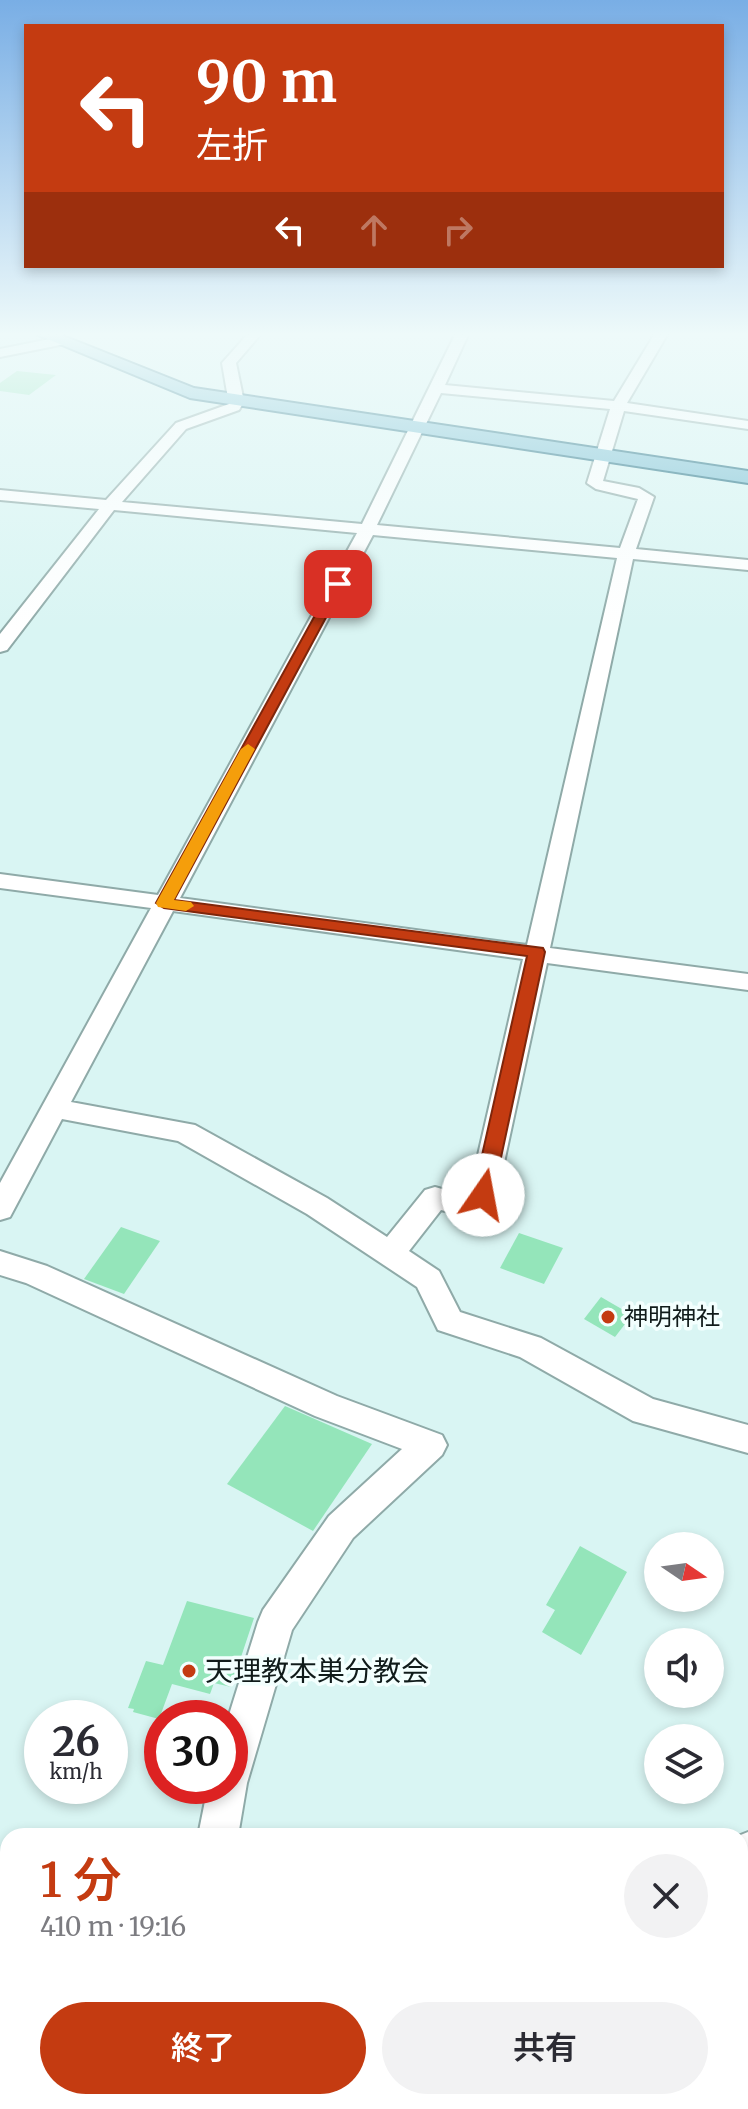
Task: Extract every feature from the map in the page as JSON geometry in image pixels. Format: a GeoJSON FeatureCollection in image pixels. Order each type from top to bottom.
{"type":"FeatureCollection","features":[{"type":"Feature","properties":{"kind":"main road"},"geometry":{"type":"LineString","coordinates":[[457,433],[748,477]]}},
{"type":"Feature","properties":{"kind":"street"},"geometry":{"type":"LineString","coordinates":[[0,646],[110,505],[174,433]]}},
{"type":"Feature","properties":{"kind":"street"},"geometry":{"type":"LineString","coordinates":[[0,1209],[367,530],[413,433]]}},
{"type":"Feature","properties":{"kind":"street"},"geometry":{"type":"LineString","coordinates":[[389,1255],[435,1198],[468,1207],[483,1195],[626,554],[646,497],[638,491],[604,488],[595,483],[609,433]]}},
{"type":"Feature","properties":{"kind":"street"},"geometry":{"type":"LineString","coordinates":[[0,495],[748,565]]}},
{"type":"Feature","properties":{"kind":"street"},"geometry":{"type":"LineString","coordinates":[[0,881],[748,982]]}},
{"type":"Feature","properties":{"kind":"street"},"geometry":{"type":"LineString","coordinates":[[53,1108],[185,1132],[317,1206],[428,1279],[449,1321],[530,1347],[645,1411],[748,1439]]}},
{"type":"Feature","properties":{"kind":"street"},"geometry":{"type":"LineString","coordinates":[[0,1263],[36,1274],[326,1406],[430,1445],[341,1527],[276,1622],[248,1716]]}},
{"type":"Feature","properties":{"kind":"street"},"geometry":{"type":"LineString","coordinates":[[220,1828],[224,1804]]}},
{"type":"Feature","properties":{"kind":"building"},"geometry":{"type":"Polygon","coordinates":[[[121,1227],[160,1241],[124,1294],[84,1279],[121,1227]]]}},
{"type":"Feature","properties":{"kind":"building"},"geometry":{"type":"Polygon","coordinates":[[[519,1233],[563,1248],[544,1284],[500,1268],[519,1233]]]}},
{"type":"Feature","properties":{"kind":"building","name":"神明神社"},"geometry":{"type":"Polygon","coordinates":[[[601,1297],[632,1315],[615,1337],[584,1319],[601,1297]]]}},
{"type":"Feature","properties":{"kind":"building"},"geometry":{"type":"Polygon","coordinates":[[[285,1406],[372,1444],[313,1531],[227,1484],[285,1406]]]}},
{"type":"Feature","properties":{"kind":"building"},"geometry":{"type":"Polygon","coordinates":[[[580,1546],[627,1572],[581,1655],[542,1632],[555,1610],[546,1605],[580,1546]]]}},
{"type":"Feature","properties":{"kind":"building","name":"天理教本巣分教会"},"geometry":{"type":"Polygon","coordinates":[[[187,1601],[254,1618],[231,1687],[214,1683],[210,1694],[172,1684],[166,1700],[144,1700],[144,1715],[133,1712],[134,1709],[128,1708],[146,1661],[163,1665],[187,1601]]]}},
{"type":"Feature","properties":{"kind":"slow traffic"},"geometry":{"type":"LineString","coordinates":[[186,906],[164,903],[248,749]]}},
{"type":"Feature","properties":{"kind":"place","name":"神明神社"},"geometry":{"type":"Point","coordinates":[608,1317]}},
{"type":"Feature","properties":{"kind":"place","name":"天理教本巣分教会"},"geometry":{"type":"Point","coordinates":[189,1671]}},
{"type":"Feature","properties":{"kind":"route"},"geometry":{"type":"LineString","coordinates":[[338,584],[164,903],[537,952],[483,1195]]}}]}
